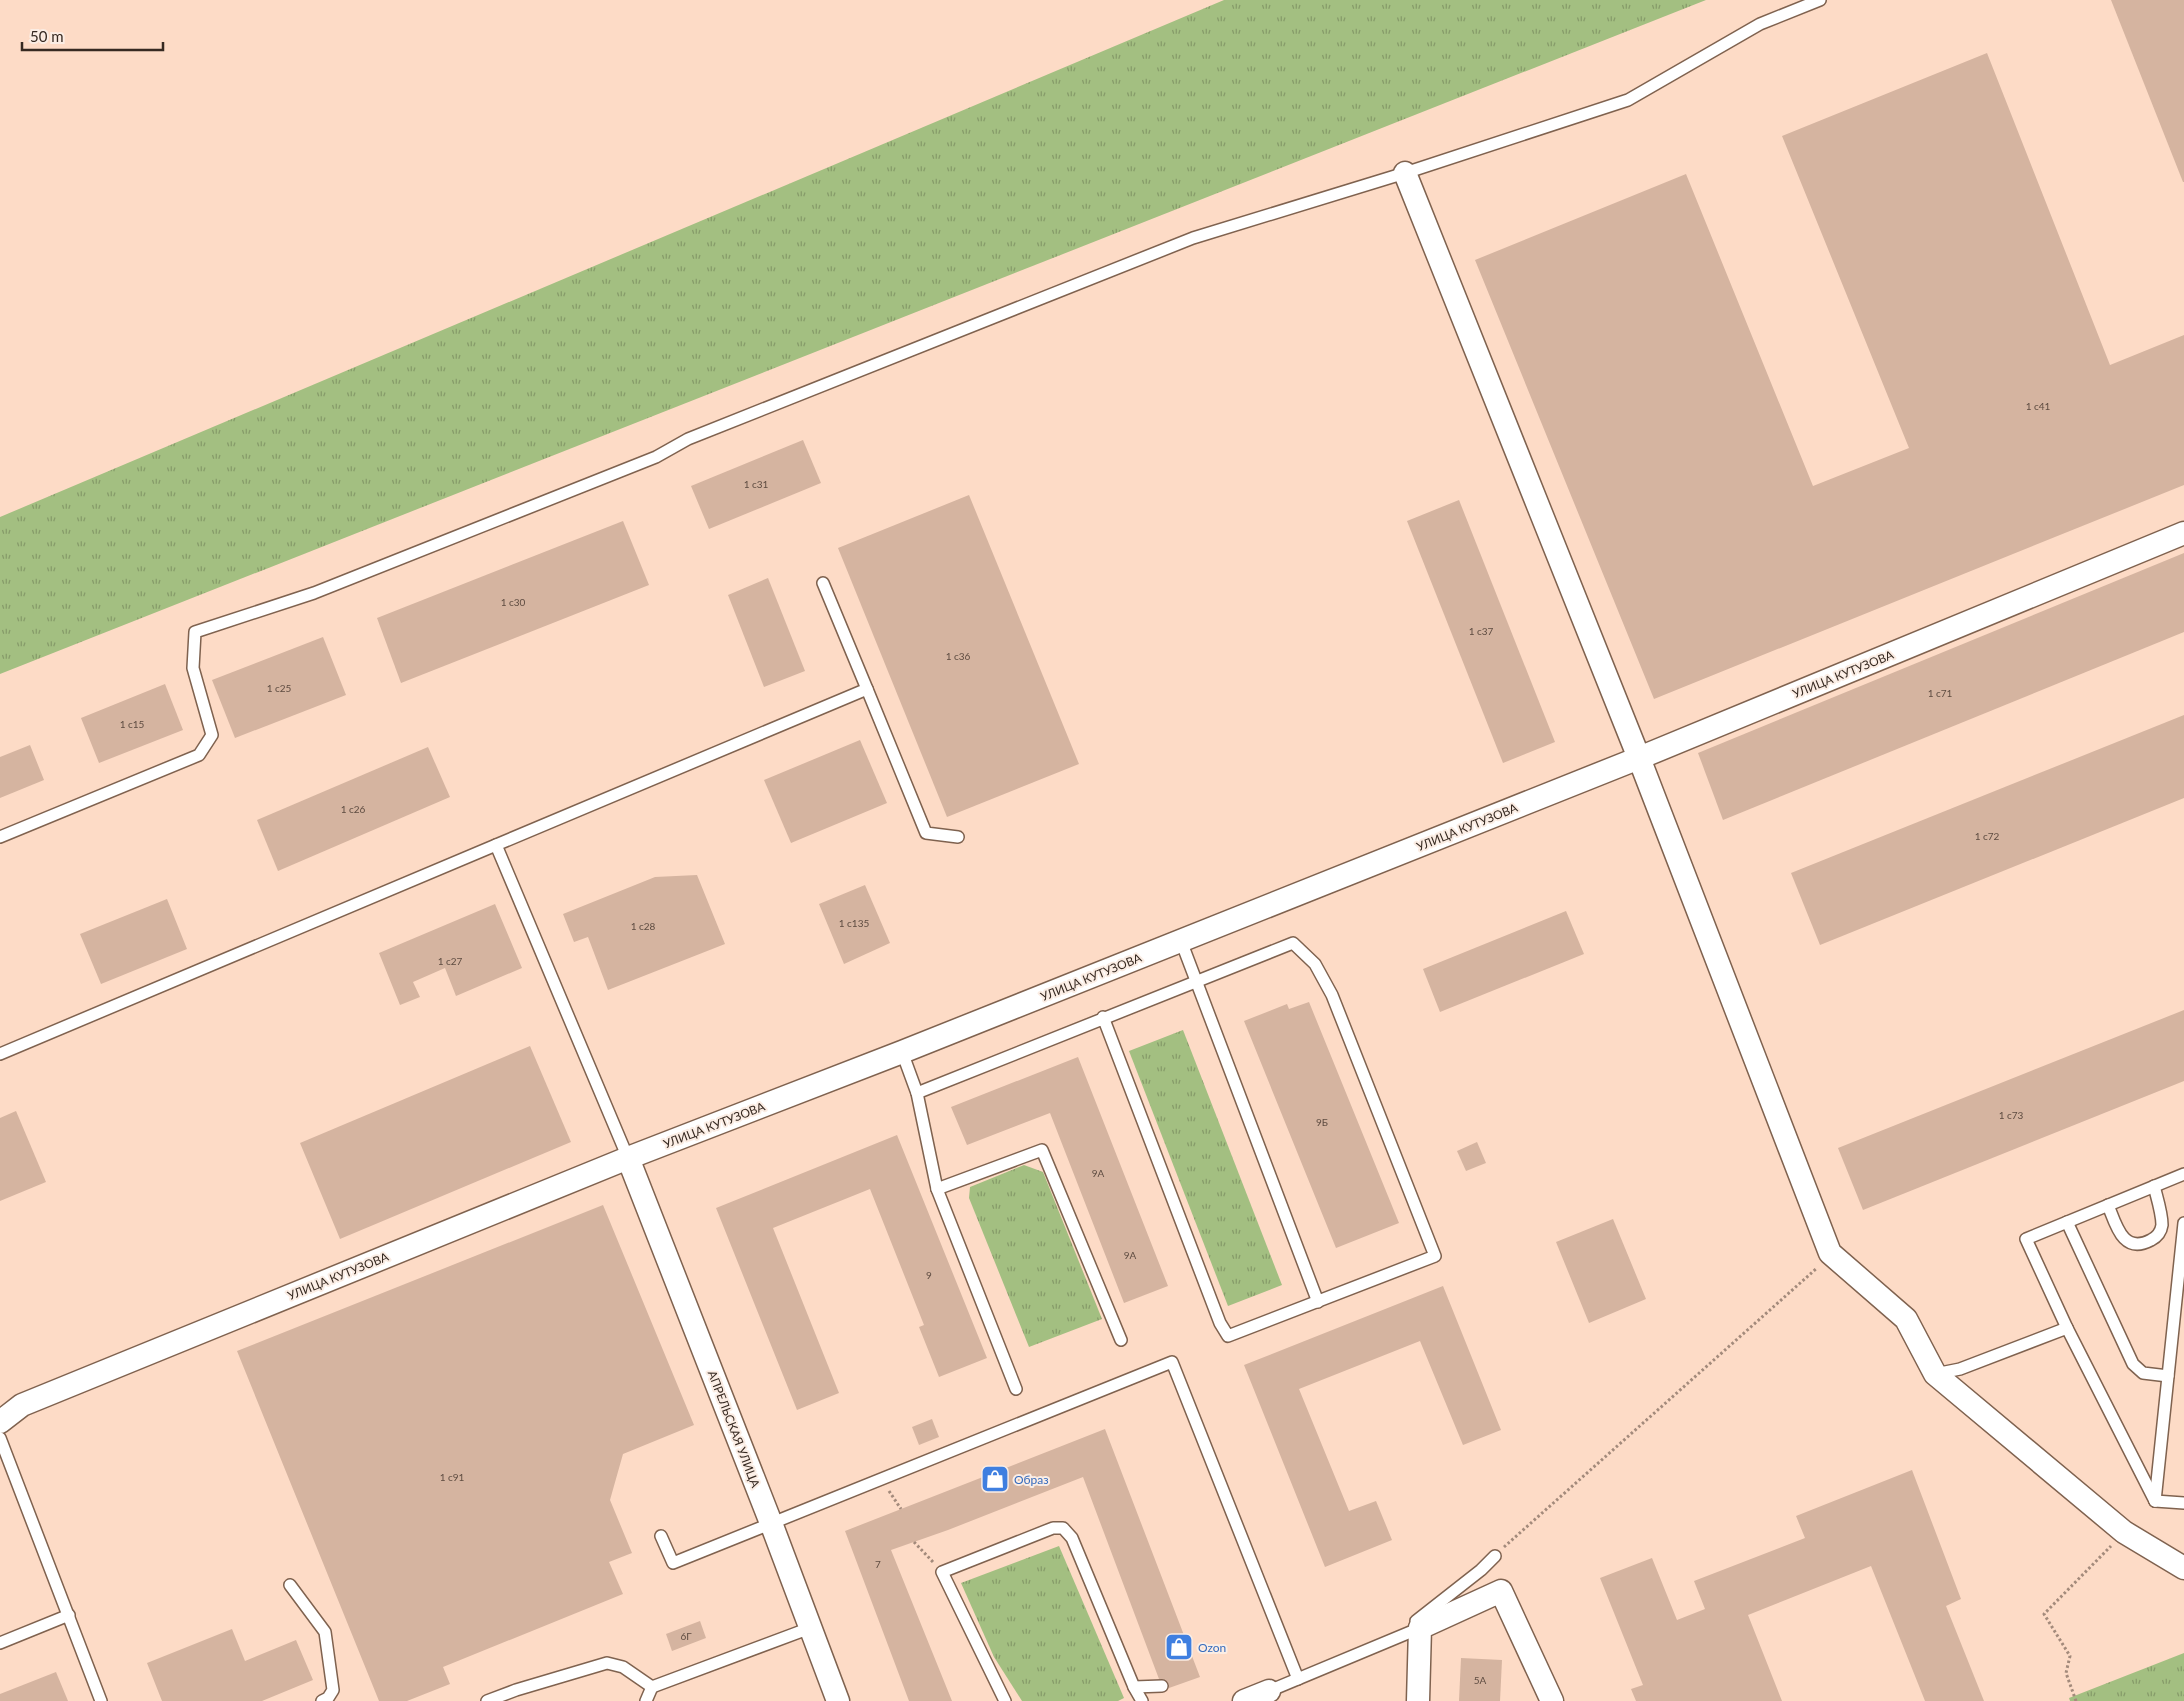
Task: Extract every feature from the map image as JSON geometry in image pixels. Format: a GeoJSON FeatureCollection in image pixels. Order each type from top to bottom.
{"type":"FeatureCollection","features":[{"type":"Feature","properties":{"kind":"street"},"geometry":{"type":"LineString","coordinates":[[1405,173],[1639,758],[1830,1253],[1906,1320],[1935,1374],[2124,1532],[2184,1568]]}},
{"type":"Feature","properties":{"kind":"street","name":"УЛИЦА КУТУЗОВА"},"geometry":{"type":"LineString","coordinates":[[0,1422],[22,1405],[628,1158],[902,1052],[1639,758],[2184,533]]}},
{"type":"Feature","properties":{"kind":"street","name":"АПРЕЛЬСКАЯ УЛИЦА"},"geometry":{"type":"LineString","coordinates":[[628,1158],[771,1523],[838,1701]]}},
{"type":"Feature","properties":{"kind":"street"},"geometry":{"type":"LineString","coordinates":[[1418,1701],[1420,1628],[1501,1591],[1552,1701]]}},
{"type":"Feature","properties":{"kind":"street"},"geometry":{"type":"LineString","coordinates":[[1244,1701],[1271,1696]]}},
{"type":"Feature","properties":{"kind":"lane"},"geometry":{"type":"LineString","coordinates":[[0,837],[199,755],[212,735],[193,668],[195,632],[323,589],[656,457],[697,435],[1193,238],[1405,173],[1628,100],[1760,24],[1820,0]]}},
{"type":"Feature","properties":{"kind":"lane"},"geometry":{"type":"LineString","coordinates":[[823,583],[926,833],[958,837]]}},
{"type":"Feature","properties":{"kind":"lane"},"geometry":{"type":"LineString","coordinates":[[0,1054],[867,689]]}},
{"type":"Feature","properties":{"kind":"lane"},"geometry":{"type":"LineString","coordinates":[[496,846],[628,1158]]}},
{"type":"Feature","properties":{"kind":"lane"},"geometry":{"type":"LineString","coordinates":[[1181,941],[1318,1302]]}},
{"type":"Feature","properties":{"kind":"lane"},"geometry":{"type":"LineString","coordinates":[[917,1093],[1102,1017],[1293,943],[1315,964],[1332,995],[1435,1256],[1228,1336],[1220,1323],[1102,1017]]}},
{"type":"Feature","properties":{"kind":"lane"},"geometry":{"type":"LineString","coordinates":[[902,1052],[917,1093],[937,1189],[1016,1389]]}},
{"type":"Feature","properties":{"kind":"lane"},"geometry":{"type":"LineString","coordinates":[[937,1189],[1042,1150],[1121,1340]]}},
{"type":"Feature","properties":{"kind":"lane"},"geometry":{"type":"LineString","coordinates":[[2155,1501],[2067,1328],[2026,1239],[2184,1174]]}},
{"type":"Feature","properties":{"kind":"lane"},"geometry":{"type":"LineString","coordinates":[[2108,1205],[2120,1235],[2130,1243],[2140,1245],[2152,1240],[2160,1233],[2162,1224],[2154,1186]]}},
{"type":"Feature","properties":{"kind":"lane"},"geometry":{"type":"LineString","coordinates":[[2067,1222],[2133,1364],[2143,1373],[2168,1376]]}},
{"type":"Feature","properties":{"kind":"lane"},"geometry":{"type":"LineString","coordinates":[[2155,1501],[2184,1223]]}},
{"type":"Feature","properties":{"kind":"lane"},"geometry":{"type":"LineString","coordinates":[[1935,1374],[1960,1369],[2067,1328]]}},
{"type":"Feature","properties":{"kind":"lane"},"geometry":{"type":"LineString","coordinates":[[661,1536],[673,1563],[1172,1362],[1298,1679]]}},
{"type":"Feature","properties":{"kind":"lane"},"geometry":{"type":"LineString","coordinates":[[0,1438],[101,1701]]}},
{"type":"Feature","properties":{"kind":"lane"},"geometry":{"type":"LineString","coordinates":[[2155,1501],[2184,1503]]}},
{"type":"Feature","properties":{"kind":"lane"},"geometry":{"type":"LineString","coordinates":[[1006,1701],[942,1572],[1053,1528],[1063,1528],[1072,1538],[1142,1701]]}},
{"type":"Feature","properties":{"kind":"lane"},"geometry":{"type":"LineString","coordinates":[[1393,1640],[1481,1570],[1495,1556]]}},
{"type":"Feature","properties":{"kind":"lane"},"geometry":{"type":"LineString","coordinates":[[290,1585],[325,1632],[333,1690],[328,1698],[322,1701]]}},
{"type":"Feature","properties":{"kind":"lane"},"geometry":{"type":"LineString","coordinates":[[0,1643],[69,1615]]}},
{"type":"Feature","properties":{"kind":"lane"},"geometry":{"type":"LineString","coordinates":[[646,1701],[652,1687],[810,1628]]}},
{"type":"Feature","properties":{"kind":"lane"},"geometry":{"type":"LineString","coordinates":[[1271,1696],[1298,1679],[1420,1628]]}},
{"type":"Feature","properties":{"kind":"lane"},"geometry":{"type":"LineString","coordinates":[[487,1701],[518,1695],[607,1663],[623,1667],[652,1687]]}},
{"type":"Feature","properties":{"kind":"lane"},"geometry":{"type":"LineString","coordinates":[[1134,1686],[1162,1686]]}},
{"type":"Feature","properties":{"kind":"path"},"geometry":{"type":"LineString","coordinates":[[1495,1556],[1823,1262],[1830,1253]]}},
{"type":"Feature","properties":{"kind":"path"},"geometry":{"type":"LineString","coordinates":[[882,1480],[901,1509]]}},
{"type":"Feature","properties":{"kind":"path"},"geometry":{"type":"LineString","coordinates":[[2076,1701],[2066,1673],[2070,1656],[2044,1614],[2124,1532]]}},
{"type":"Feature","properties":{"kind":"path"},"geometry":{"type":"LineString","coordinates":[[914,1542],[942,1572]]}},
{"type":"Feature","properties":{"kind":"green space"},"geometry":{"type":"Polygon","coordinates":[[[1224,0],[1706,0],[0,674],[0,517],[1224,0]]]}},
{"type":"Feature","properties":{"kind":"green space"},"geometry":{"type":"Polygon","coordinates":[[[1183,1030],[1282,1285],[1228,1306],[1129,1051],[1183,1030]]]}},
{"type":"Feature","properties":{"kind":"green space"},"geometry":{"type":"Polygon","coordinates":[[[1024,1165],[1043,1172],[1102,1319],[1029,1347],[969,1198],[970,1187],[1024,1165]]]}},
{"type":"Feature","properties":{"kind":"green space"},"geometry":{"type":"Polygon","coordinates":[[[1059,1546],[1124,1698],[1118,1701],[1022,1701],[994,1657],[961,1583],[1059,1546]]]}},
{"type":"Feature","properties":{"kind":"green space"},"geometry":{"type":"Polygon","coordinates":[[[2184,1653],[2184,1701],[2070,1701],[2069,1698],[2184,1653]]]}},
{"type":"Feature","properties":{"kind":"building"},"geometry":{"type":"Polygon","coordinates":[[[2111,0],[2184,0],[2184,182],[2183,182],[2111,0]]]}},
{"type":"Feature","properties":{"kind":"building"},"geometry":{"type":"Polygon","coordinates":[[[1987,53],[2110,365],[2184,335],[2184,485],[1654,699],[1475,260],[1686,174],[1813,486],[1909,448],[1782,136],[1987,53]]]}},
{"type":"Feature","properties":{"kind":"building"},"geometry":{"type":"Polygon","coordinates":[[[803,440],[821,483],[709,529],[691,486],[803,440]]]}},
{"type":"Feature","properties":{"kind":"building"},"geometry":{"type":"Polygon","coordinates":[[[969,495],[1079,764],[947,817],[838,548],[969,495]]]}},
{"type":"Feature","properties":{"kind":"building"},"geometry":{"type":"Polygon","coordinates":[[[1459,500],[1555,742],[1503,763],[1407,521],[1459,500]]]}},
{"type":"Feature","properties":{"kind":"building"},"geometry":{"type":"Polygon","coordinates":[[[623,521],[649,585],[401,683],[377,618],[623,521]]]}},
{"type":"Feature","properties":{"kind":"building"},"geometry":{"type":"Polygon","coordinates":[[[2184,553],[2184,632],[1723,820],[1698,753],[2184,553]]]}},
{"type":"Feature","properties":{"kind":"building"},"geometry":{"type":"Polygon","coordinates":[[[768,578],[805,671],[764,687],[728,595],[768,578]]]}},
{"type":"Feature","properties":{"kind":"building"},"geometry":{"type":"Polygon","coordinates":[[[323,637],[346,695],[235,738],[212,680],[323,637]]]}},
{"type":"Feature","properties":{"kind":"building"},"geometry":{"type":"Polygon","coordinates":[[[165,684],[183,730],[99,763],[81,718],[165,684]]]}},
{"type":"Feature","properties":{"kind":"building"},"geometry":{"type":"Polygon","coordinates":[[[2184,715],[2184,798],[1820,945],[1791,873],[2184,715]]]}},
{"type":"Feature","properties":{"kind":"building"},"geometry":{"type":"Polygon","coordinates":[[[860,740],[887,803],[791,843],[764,780],[860,740]]]}},
{"type":"Feature","properties":{"kind":"building"},"geometry":{"type":"Polygon","coordinates":[[[30,745],[44,780],[0,798],[0,757],[30,745]]]}},
{"type":"Feature","properties":{"kind":"building"},"geometry":{"type":"Polygon","coordinates":[[[428,747],[450,797],[278,871],[257,820],[428,747]]]}},
{"type":"Feature","properties":{"kind":"building"},"geometry":{"type":"Polygon","coordinates":[[[697,875],[725,944],[608,990],[588,937],[574,942],[563,914],[655,877],[697,875]]]}},
{"type":"Feature","properties":{"kind":"building"},"geometry":{"type":"Polygon","coordinates":[[[865,885],[890,943],[844,964],[819,904],[865,885]]]}},
{"type":"Feature","properties":{"kind":"building"},"geometry":{"type":"Polygon","coordinates":[[[167,899],[187,949],[101,984],[80,934],[167,899]]]}},
{"type":"Feature","properties":{"kind":"building"},"geometry":{"type":"Polygon","coordinates":[[[495,904],[522,968],[456,996],[445,968],[413,982],[420,997],[400,1005],[379,953],[495,904]]]}},
{"type":"Feature","properties":{"kind":"building"},"geometry":{"type":"Polygon","coordinates":[[[1566,911],[1584,954],[1440,1012],[1423,969],[1566,911]]]}},
{"type":"Feature","properties":{"kind":"building"},"geometry":{"type":"Polygon","coordinates":[[[1309,1002],[1399,1223],[1336,1248],[1244,1021],[1287,1004],[1289,1009],[1309,1002]]]}},
{"type":"Feature","properties":{"kind":"building"},"geometry":{"type":"Polygon","coordinates":[[[2184,1010],[2184,1081],[1863,1210],[1838,1148],[2184,1010]]]}},
{"type":"Feature","properties":{"kind":"building"},"geometry":{"type":"Polygon","coordinates":[[[530,1046],[571,1142],[340,1239],[300,1143],[530,1046]]]}},
{"type":"Feature","properties":{"kind":"building"},"geometry":{"type":"Polygon","coordinates":[[[1078,1057],[1168,1286],[1124,1303],[1050,1113],[967,1145],[951,1107],[1078,1057]]]}},
{"type":"Feature","properties":{"kind":"building"},"geometry":{"type":"Polygon","coordinates":[[[16,1111],[46,1182],[0,1201],[0,1118],[16,1111]]]}},
{"type":"Feature","properties":{"kind":"building"},"geometry":{"type":"Polygon","coordinates":[[[897,1135],[987,1358],[939,1377],[919,1327],[924,1325],[870,1189],[773,1228],[839,1393],[797,1410],[716,1208],[897,1135]]]}},
{"type":"Feature","properties":{"kind":"building"},"geometry":{"type":"Polygon","coordinates":[[[1477,1142],[1486,1163],[1466,1171],[1457,1151],[1477,1142]]]}},
{"type":"Feature","properties":{"kind":"building"},"geometry":{"type":"Polygon","coordinates":[[[603,1205],[694,1425],[623,1454],[610,1500],[632,1553],[609,1562],[623,1594],[443,1667],[450,1684],[407,1701],[379,1701],[237,1351],[603,1205]]]}},
{"type":"Feature","properties":{"kind":"building"},"geometry":{"type":"Polygon","coordinates":[[[1613,1219],[1646,1299],[1589,1323],[1556,1242],[1613,1219]]]}},
{"type":"Feature","properties":{"kind":"building"},"geometry":{"type":"Polygon","coordinates":[[[1443,1286],[1501,1430],[1463,1445],[1420,1341],[1299,1389],[1349,1511],[1376,1501],[1392,1540],[1325,1567],[1244,1365],[1443,1286]]]}},
{"type":"Feature","properties":{"kind":"building"},"geometry":{"type":"Polygon","coordinates":[[[932,1419],[939,1437],[919,1445],[912,1427],[932,1419]]]}},
{"type":"Feature","properties":{"kind":"building"},"geometry":{"type":"Polygon","coordinates":[[[1105,1429],[1200,1677],[1169,1688],[1168,1682],[1159,1679],[1083,1477],[948,1530],[891,1550],[952,1701],[909,1701],[845,1531],[1105,1429]]]}},
{"type":"Feature","properties":{"kind":"building"},"geometry":{"type":"Polygon","coordinates":[[[1912,1470],[1961,1599],[1946,1606],[1984,1701],[1925,1701],[1871,1566],[1748,1615],[1782,1701],[1636,1701],[1631,1689],[1643,1685],[1600,1578],[1652,1558],[1677,1620],[1705,1609],[1694,1581],[1805,1538],[1796,1516],[1912,1470]]]}},
{"type":"Feature","properties":{"kind":"building"},"geometry":{"type":"Polygon","coordinates":[[[700,1621],[706,1638],[672,1651],[666,1634],[700,1621]]]}},
{"type":"Feature","properties":{"kind":"building"},"geometry":{"type":"Polygon","coordinates":[[[232,1629],[245,1661],[296,1640],[313,1680],[262,1701],[162,1701],[147,1663],[232,1629]]]}},
{"type":"Feature","properties":{"kind":"building"},"geometry":{"type":"Polygon","coordinates":[[[1461,1658],[1502,1660],[1500,1701],[1459,1701],[1461,1658]]]}},
{"type":"Feature","properties":{"kind":"building"},"geometry":{"type":"Polygon","coordinates":[[[56,1672],[68,1701],[0,1701],[0,1694],[56,1672]]]}},
{"type":"Feature","properties":{"kind":"place","name":"Образ"},"geometry":{"type":"Point","coordinates":[995,1479]}},
{"type":"Feature","properties":{"kind":"place","name":"Ozon"},"geometry":{"type":"Point","coordinates":[1179,1647]}}]}
